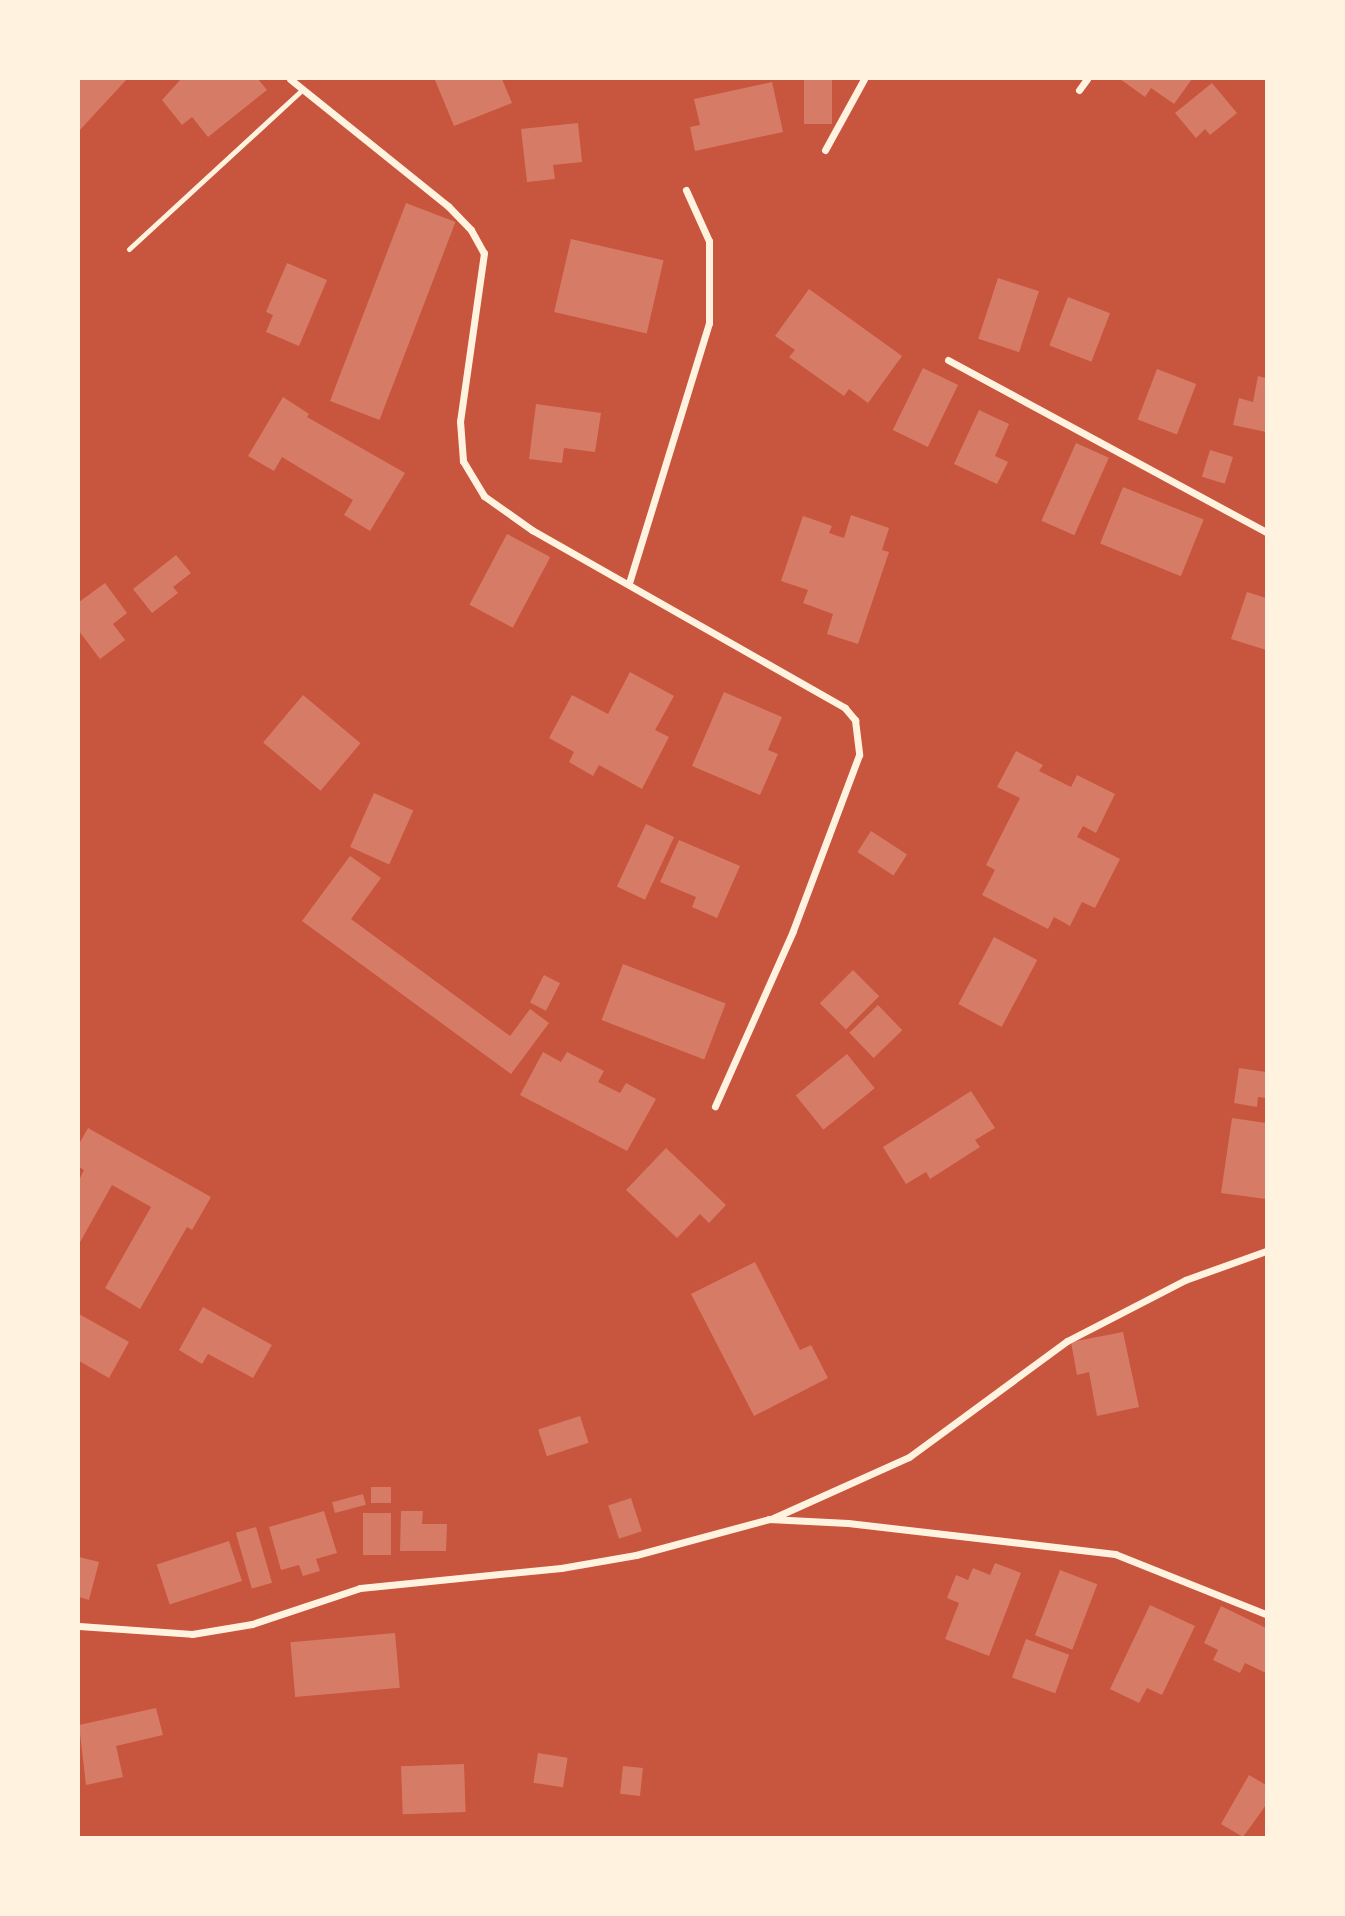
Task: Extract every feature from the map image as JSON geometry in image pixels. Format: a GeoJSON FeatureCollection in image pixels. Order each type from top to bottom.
{"type":"FeatureCollection","features":[{"type":"Feature","properties":{"kind":"street"},"geometry":{"type":"LineString","coordinates":[[290,79],[448,206],[471,230],[484,253],[460,421],[463,461],[484,496],[532,530],[845,708],[855,720],[859,755],[793,931],[715,1105]]}},
{"type":"Feature","properties":{"kind":"street"},"geometry":{"type":"LineString","coordinates":[[825,149],[864,79]]}},
{"type":"Feature","properties":{"kind":"street"},"geometry":{"type":"LineString","coordinates":[[1079,90],[1087,79]]}},
{"type":"Feature","properties":{"kind":"street"},"geometry":{"type":"LineString","coordinates":[[629,583],[709,323],[709,241],[686,190]]}},
{"type":"Feature","properties":{"kind":"street"},"geometry":{"type":"LineString","coordinates":[[948,360],[1266,532]]}},
{"type":"Feature","properties":{"kind":"street"},"geometry":{"type":"LineString","coordinates":[[79,1626],[192,1634],[252,1625],[360,1588],[561,1568],[636,1555],[769,1520],[909,1457],[1068,1341],[1185,1280],[1266,1251]]}},
{"type":"Feature","properties":{"kind":"street"},"geometry":{"type":"LineString","coordinates":[[769,1520],[848,1523],[1115,1554],[1266,1614]]}},
{"type":"Feature","properties":{"kind":"lane"},"geometry":{"type":"LineString","coordinates":[[129,249],[303,89]]}},
{"type":"Feature","properties":{"kind":"building"},"geometry":{"type":"Polygon","coordinates":[[[79,79],[127,79],[79,131],[79,79]]]}},
{"type":"Feature","properties":{"kind":"building"},"geometry":{"type":"Polygon","coordinates":[[[181,79],[258,79],[267,90],[208,137],[192,117],[182,125],[162,100],[181,79]]]}},
{"type":"Feature","properties":{"kind":"building"},"geometry":{"type":"Polygon","coordinates":[[[502,79],[512,103],[454,126],[435,80],[502,79]]]}},
{"type":"Feature","properties":{"kind":"building"},"geometry":{"type":"Polygon","coordinates":[[[804,79],[832,79],[832,124],[804,124],[804,79]]]}},
{"type":"Feature","properties":{"kind":"building"},"geometry":{"type":"Polygon","coordinates":[[[1120,79],[1192,79],[1174,104],[1151,88],[1145,97],[1120,79]]]}},
{"type":"Feature","properties":{"kind":"building"},"geometry":{"type":"Polygon","coordinates":[[[772,82],[783,132],[695,151],[690,127],[700,125],[694,99],[772,82]]]}},
{"type":"Feature","properties":{"kind":"building"},"geometry":{"type":"Polygon","coordinates":[[[1212,83],[1237,113],[1210,135],[1205,129],[1196,138],[1175,113],[1212,83]]]}},
{"type":"Feature","properties":{"kind":"building"},"geometry":{"type":"Polygon","coordinates":[[[578,123],[582,162],[553,165],[555,179],[527,182],[521,129],[578,123]]]}},
{"type":"Feature","properties":{"kind":"building"},"geometry":{"type":"Polygon","coordinates":[[[406,203],[455,222],[380,420],[330,401],[406,203]]]}},
{"type":"Feature","properties":{"kind":"building"},"geometry":{"type":"Polygon","coordinates":[[[571,239],[664,260],[647,333],[554,312],[571,239]]]}},
{"type":"Feature","properties":{"kind":"building"},"geometry":{"type":"Polygon","coordinates":[[[287,263],[327,280],[299,346],[266,332],[273,315],[266,312],[287,263]]]}},
{"type":"Feature","properties":{"kind":"building"},"geometry":{"type":"Polygon","coordinates":[[[998,278],[1039,291],[1019,352],[978,339],[998,278]]]}},
{"type":"Feature","properties":{"kind":"building"},"geometry":{"type":"Polygon","coordinates":[[[809,289],[902,356],[868,403],[849,389],[844,396],[789,357],[795,350],[775,336],[809,289]]]}},
{"type":"Feature","properties":{"kind":"building"},"geometry":{"type":"Polygon","coordinates":[[[1068,297],[1110,313],[1091,362],[1049,346],[1068,297]]]}},
{"type":"Feature","properties":{"kind":"building"},"geometry":{"type":"Polygon","coordinates":[[[923,368],[958,385],[928,447],[893,430],[923,368]]]}},
{"type":"Feature","properties":{"kind":"building"},"geometry":{"type":"Polygon","coordinates":[[[1157,369],[1196,384],[1177,434],[1138,419],[1157,369]]]}},
{"type":"Feature","properties":{"kind":"building"},"geometry":{"type":"Polygon","coordinates":[[[1258,376],[1266,378],[1266,432],[1233,425],[1239,398],[1253,402],[1258,376]]]}},
{"type":"Feature","properties":{"kind":"building"},"geometry":{"type":"Polygon","coordinates":[[[283,397],[309,414],[307,417],[405,473],[370,531],[344,515],[353,500],[282,457],[274,471],[248,456],[283,397]]]}},
{"type":"Feature","properties":{"kind":"building"},"geometry":{"type":"Polygon","coordinates":[[[536,404],[601,413],[595,452],[564,448],[562,463],[529,459],[536,404]]]}},
{"type":"Feature","properties":{"kind":"building"},"geometry":{"type":"Polygon","coordinates":[[[979,410],[1009,424],[995,456],[1008,462],[997,484],[954,464],[979,410]]]}},
{"type":"Feature","properties":{"kind":"building"},"geometry":{"type":"Polygon","coordinates":[[[1076,443],[1109,458],[1074,535],[1041,521],[1076,443]]]}},
{"type":"Feature","properties":{"kind":"building"},"geometry":{"type":"Polygon","coordinates":[[[1210,450],[1233,457],[1225,484],[1202,477],[1210,450]]]}},
{"type":"Feature","properties":{"kind":"building"},"geometry":{"type":"Polygon","coordinates":[[[1123,487],[1204,520],[1181,576],[1100,544],[1123,487]]]}},
{"type":"Feature","properties":{"kind":"building"},"geometry":{"type":"Polygon","coordinates":[[[851,515],[889,528],[882,550],[889,552],[858,644],[827,634],[833,614],[803,603],[808,590],[781,581],[803,516],[832,526],[829,533],[844,538],[851,515]]]}},
{"type":"Feature","properties":{"kind":"building"},"geometry":{"type":"Polygon","coordinates":[[[507,534],[550,557],[513,628],[469,605],[507,534]]]}},
{"type":"Feature","properties":{"kind":"building"},"geometry":{"type":"Polygon","coordinates":[[[176,555],[191,573],[173,587],[178,593],[152,613],[133,589],[176,555]]]}},
{"type":"Feature","properties":{"kind":"building"},"geometry":{"type":"Polygon","coordinates":[[[105,583],[127,613],[113,624],[125,640],[100,659],[79,631],[79,602],[105,583]]]}},
{"type":"Feature","properties":{"kind":"building"},"geometry":{"type":"Polygon","coordinates":[[[1247,592],[1266,598],[1266,650],[1231,639],[1247,592]]]}},
{"type":"Feature","properties":{"kind":"building"},"geometry":{"type":"Polygon","coordinates":[[[630,672],[674,696],[655,730],[669,737],[642,789],[599,765],[593,776],[569,762],[574,752],[549,738],[572,695],[608,714],[630,672]]]}},
{"type":"Feature","properties":{"kind":"building"},"geometry":{"type":"Polygon","coordinates":[[[724,692],[782,717],[768,750],[778,754],[760,795],[692,766],[724,692]]]}},
{"type":"Feature","properties":{"kind":"building"},"geometry":{"type":"Polygon","coordinates":[[[303,695],[360,743],[321,791],[263,742],[303,695]]]}},
{"type":"Feature","properties":{"kind":"building"},"geometry":{"type":"Polygon","coordinates":[[[1016,751],[1043,765],[1039,771],[1071,787],[1077,775],[1115,794],[1096,833],[1083,826],[1077,837],[1120,859],[1095,908],[1082,902],[1070,926],[1054,917],[1048,929],[982,895],[995,870],[986,865],[1020,798],[997,787],[1016,751]]]}},
{"type":"Feature","properties":{"kind":"building"},"geometry":{"type":"Polygon","coordinates":[[[374,793],[413,810],[389,864],[350,847],[374,793]]]}},
{"type":"Feature","properties":{"kind":"building"},"geometry":{"type":"Polygon","coordinates":[[[646,824],[674,837],[645,900],[617,887],[646,824]]]}},
{"type":"Feature","properties":{"kind":"building"},"geometry":{"type":"Polygon","coordinates":[[[871,831],[907,854],[893,875],[857,852],[871,831]]]}},
{"type":"Feature","properties":{"kind":"building"},"geometry":{"type":"Polygon","coordinates":[[[679,840],[740,866],[717,918],[692,907],[696,897],[660,882],[679,840]]]}},
{"type":"Feature","properties":{"kind":"building"},"geometry":{"type":"Polygon","coordinates":[[[350,856],[381,878],[351,919],[510,1036],[530,1009],[549,1023],[511,1074],[302,921],[350,856]]]}},
{"type":"Feature","properties":{"kind":"building"},"geometry":{"type":"Polygon","coordinates":[[[994,937],[1037,960],[1002,1027],[958,1004],[994,937]]]}},
{"type":"Feature","properties":{"kind":"building"},"geometry":{"type":"Polygon","coordinates":[[[623,964],[726,1003],[704,1059],[601,1020],[623,964]]]}},
{"type":"Feature","properties":{"kind":"building"},"geometry":{"type":"Polygon","coordinates":[[[853,970],[879,996],[846,1029],[820,1003],[853,970]]]}},
{"type":"Feature","properties":{"kind":"building"},"geometry":{"type":"Polygon","coordinates":[[[544,975],[560,983],[546,1011],[530,1003],[544,975]]]}},
{"type":"Feature","properties":{"kind":"building"},"geometry":{"type":"Polygon","coordinates":[[[878,1005],[902,1030],[874,1058],[849,1033],[878,1005]]]}},
{"type":"Feature","properties":{"kind":"building"},"geometry":{"type":"Polygon","coordinates":[[[543,1052],[561,1062],[567,1052],[604,1071],[598,1082],[620,1093],[626,1083],[656,1099],[627,1151],[520,1095],[543,1052]]]}},
{"type":"Feature","properties":{"kind":"building"},"geometry":{"type":"Polygon","coordinates":[[[847,1054],[875,1088],[823,1130],[796,1096],[847,1054]]]}},
{"type":"Feature","properties":{"kind":"building"},"geometry":{"type":"Polygon","coordinates":[[[1239,1068],[1266,1072],[1266,1098],[1258,1097],[1257,1107],[1234,1103],[1239,1068]]]}},
{"type":"Feature","properties":{"kind":"building"},"geometry":{"type":"Polygon","coordinates":[[[971,1091],[995,1128],[975,1140],[980,1147],[930,1179],[926,1172],[906,1184],[883,1147],[971,1091]]]}},
{"type":"Feature","properties":{"kind":"building"},"geometry":{"type":"Polygon","coordinates":[[[1232,1118],[1266,1123],[1266,1199],[1221,1193],[1232,1118]]]}},
{"type":"Feature","properties":{"kind":"building"},"geometry":{"type":"Polygon","coordinates":[[[88,1128],[211,1197],[192,1230],[187,1227],[140,1309],[105,1288],[151,1207],[112,1185],[79,1244],[79,1180],[84,1170],[79,1167],[79,1144],[88,1128]]]}},
{"type":"Feature","properties":{"kind":"building"},"geometry":{"type":"Polygon","coordinates":[[[666,1148],[726,1205],[709,1223],[700,1214],[677,1238],[626,1190],[666,1148]]]}},
{"type":"Feature","properties":{"kind":"building"},"geometry":{"type":"Polygon","coordinates":[[[755,1262],[800,1350],[811,1345],[828,1378],[754,1416],[691,1294],[755,1262]]]}},
{"type":"Feature","properties":{"kind":"building"},"geometry":{"type":"Polygon","coordinates":[[[203,1307],[272,1345],[253,1378],[208,1354],[202,1364],[179,1350],[203,1307]]]}},
{"type":"Feature","properties":{"kind":"building"},"geometry":{"type":"Polygon","coordinates":[[[79,1314],[129,1342],[109,1378],[79,1361],[79,1314]]]}},
{"type":"Feature","properties":{"kind":"building"},"geometry":{"type":"Polygon","coordinates":[[[1123,1332],[1139,1407],[1097,1416],[1089,1372],[1077,1375],[1071,1342],[1123,1332]]]}},
{"type":"Feature","properties":{"kind":"building"},"geometry":{"type":"Polygon","coordinates":[[[580,1416],[589,1443],[547,1456],[538,1430],[580,1416]]]}},
{"type":"Feature","properties":{"kind":"building"},"geometry":{"type":"Polygon","coordinates":[[[371,1487],[391,1487],[391,1503],[371,1503],[371,1487]]]}},
{"type":"Feature","properties":{"kind":"building"},"geometry":{"type":"Polygon","coordinates":[[[363,1494],[366,1505],[335,1513],[332,1502],[363,1494]]]}},
{"type":"Feature","properties":{"kind":"building"},"geometry":{"type":"Polygon","coordinates":[[[631,1498],[642,1531],[619,1539],[608,1505],[631,1498]]]}},
{"type":"Feature","properties":{"kind":"building"},"geometry":{"type":"Polygon","coordinates":[[[324,1511],[337,1553],[316,1559],[320,1571],[303,1576],[299,1565],[281,1570],[269,1527],[324,1511]]]}},
{"type":"Feature","properties":{"kind":"building"},"geometry":{"type":"Polygon","coordinates":[[[401,1511],[423,1511],[422,1524],[447,1524],[446,1551],[400,1551],[401,1511]]]}},
{"type":"Feature","properties":{"kind":"building"},"geometry":{"type":"Polygon","coordinates":[[[363,1513],[391,1513],[391,1555],[363,1555],[363,1513]]]}},
{"type":"Feature","properties":{"kind":"building"},"geometry":{"type":"Polygon","coordinates":[[[256,1527],[272,1583],[252,1589],[236,1533],[256,1527]]]}},
{"type":"Feature","properties":{"kind":"building"},"geometry":{"type":"Polygon","coordinates":[[[229,1541],[242,1581],[170,1604],[157,1564],[229,1541]]]}},
{"type":"Feature","properties":{"kind":"building"},"geometry":{"type":"Polygon","coordinates":[[[79,1557],[99,1562],[89,1600],[79,1597],[79,1557]]]}},
{"type":"Feature","properties":{"kind":"building"},"geometry":{"type":"Polygon","coordinates":[[[995,1563],[1021,1573],[989,1656],[945,1639],[959,1603],[947,1598],[956,1575],[968,1580],[973,1568],[990,1575],[995,1563]]]}},
{"type":"Feature","properties":{"kind":"building"},"geometry":{"type":"Polygon","coordinates":[[[1060,1570],[1097,1584],[1072,1650],[1035,1635],[1060,1570]]]}},
{"type":"Feature","properties":{"kind":"building"},"geometry":{"type":"Polygon","coordinates":[[[1150,1605],[1195,1626],[1162,1695],[1147,1688],[1139,1703],[1110,1689],[1150,1605]]]}},
{"type":"Feature","properties":{"kind":"building"},"geometry":{"type":"Polygon","coordinates":[[[1221,1606],[1266,1628],[1266,1673],[1245,1663],[1240,1673],[1213,1660],[1218,1650],[1204,1643],[1221,1606]]]}},
{"type":"Feature","properties":{"kind":"building"},"geometry":{"type":"Polygon","coordinates":[[[395,1633],[400,1688],[295,1697],[290,1642],[395,1633]]]}},
{"type":"Feature","properties":{"kind":"building"},"geometry":{"type":"Polygon","coordinates":[[[1026,1639],[1069,1655],[1055,1693],[1012,1678],[1026,1639]]]}},
{"type":"Feature","properties":{"kind":"building"},"geometry":{"type":"Polygon","coordinates":[[[156,1708],[163,1735],[116,1746],[123,1777],[86,1785],[79,1725],[156,1708]]]}},
{"type":"Feature","properties":{"kind":"building"},"geometry":{"type":"Polygon","coordinates":[[[538,1753],[568,1758],[563,1787],[533,1783],[538,1753]]]}},
{"type":"Feature","properties":{"kind":"building"},"geometry":{"type":"Polygon","coordinates":[[[464,1764],[466,1812],[403,1814],[401,1766],[464,1764]]]}},
{"type":"Feature","properties":{"kind":"building"},"geometry":{"type":"Polygon","coordinates":[[[623,1766],[643,1768],[640,1796],[620,1794],[623,1766]]]}},
{"type":"Feature","properties":{"kind":"building"},"geometry":{"type":"Polygon","coordinates":[[[1249,1775],[1266,1785],[1266,1805],[1243,1837],[1221,1824],[1249,1775]]]}}]}
